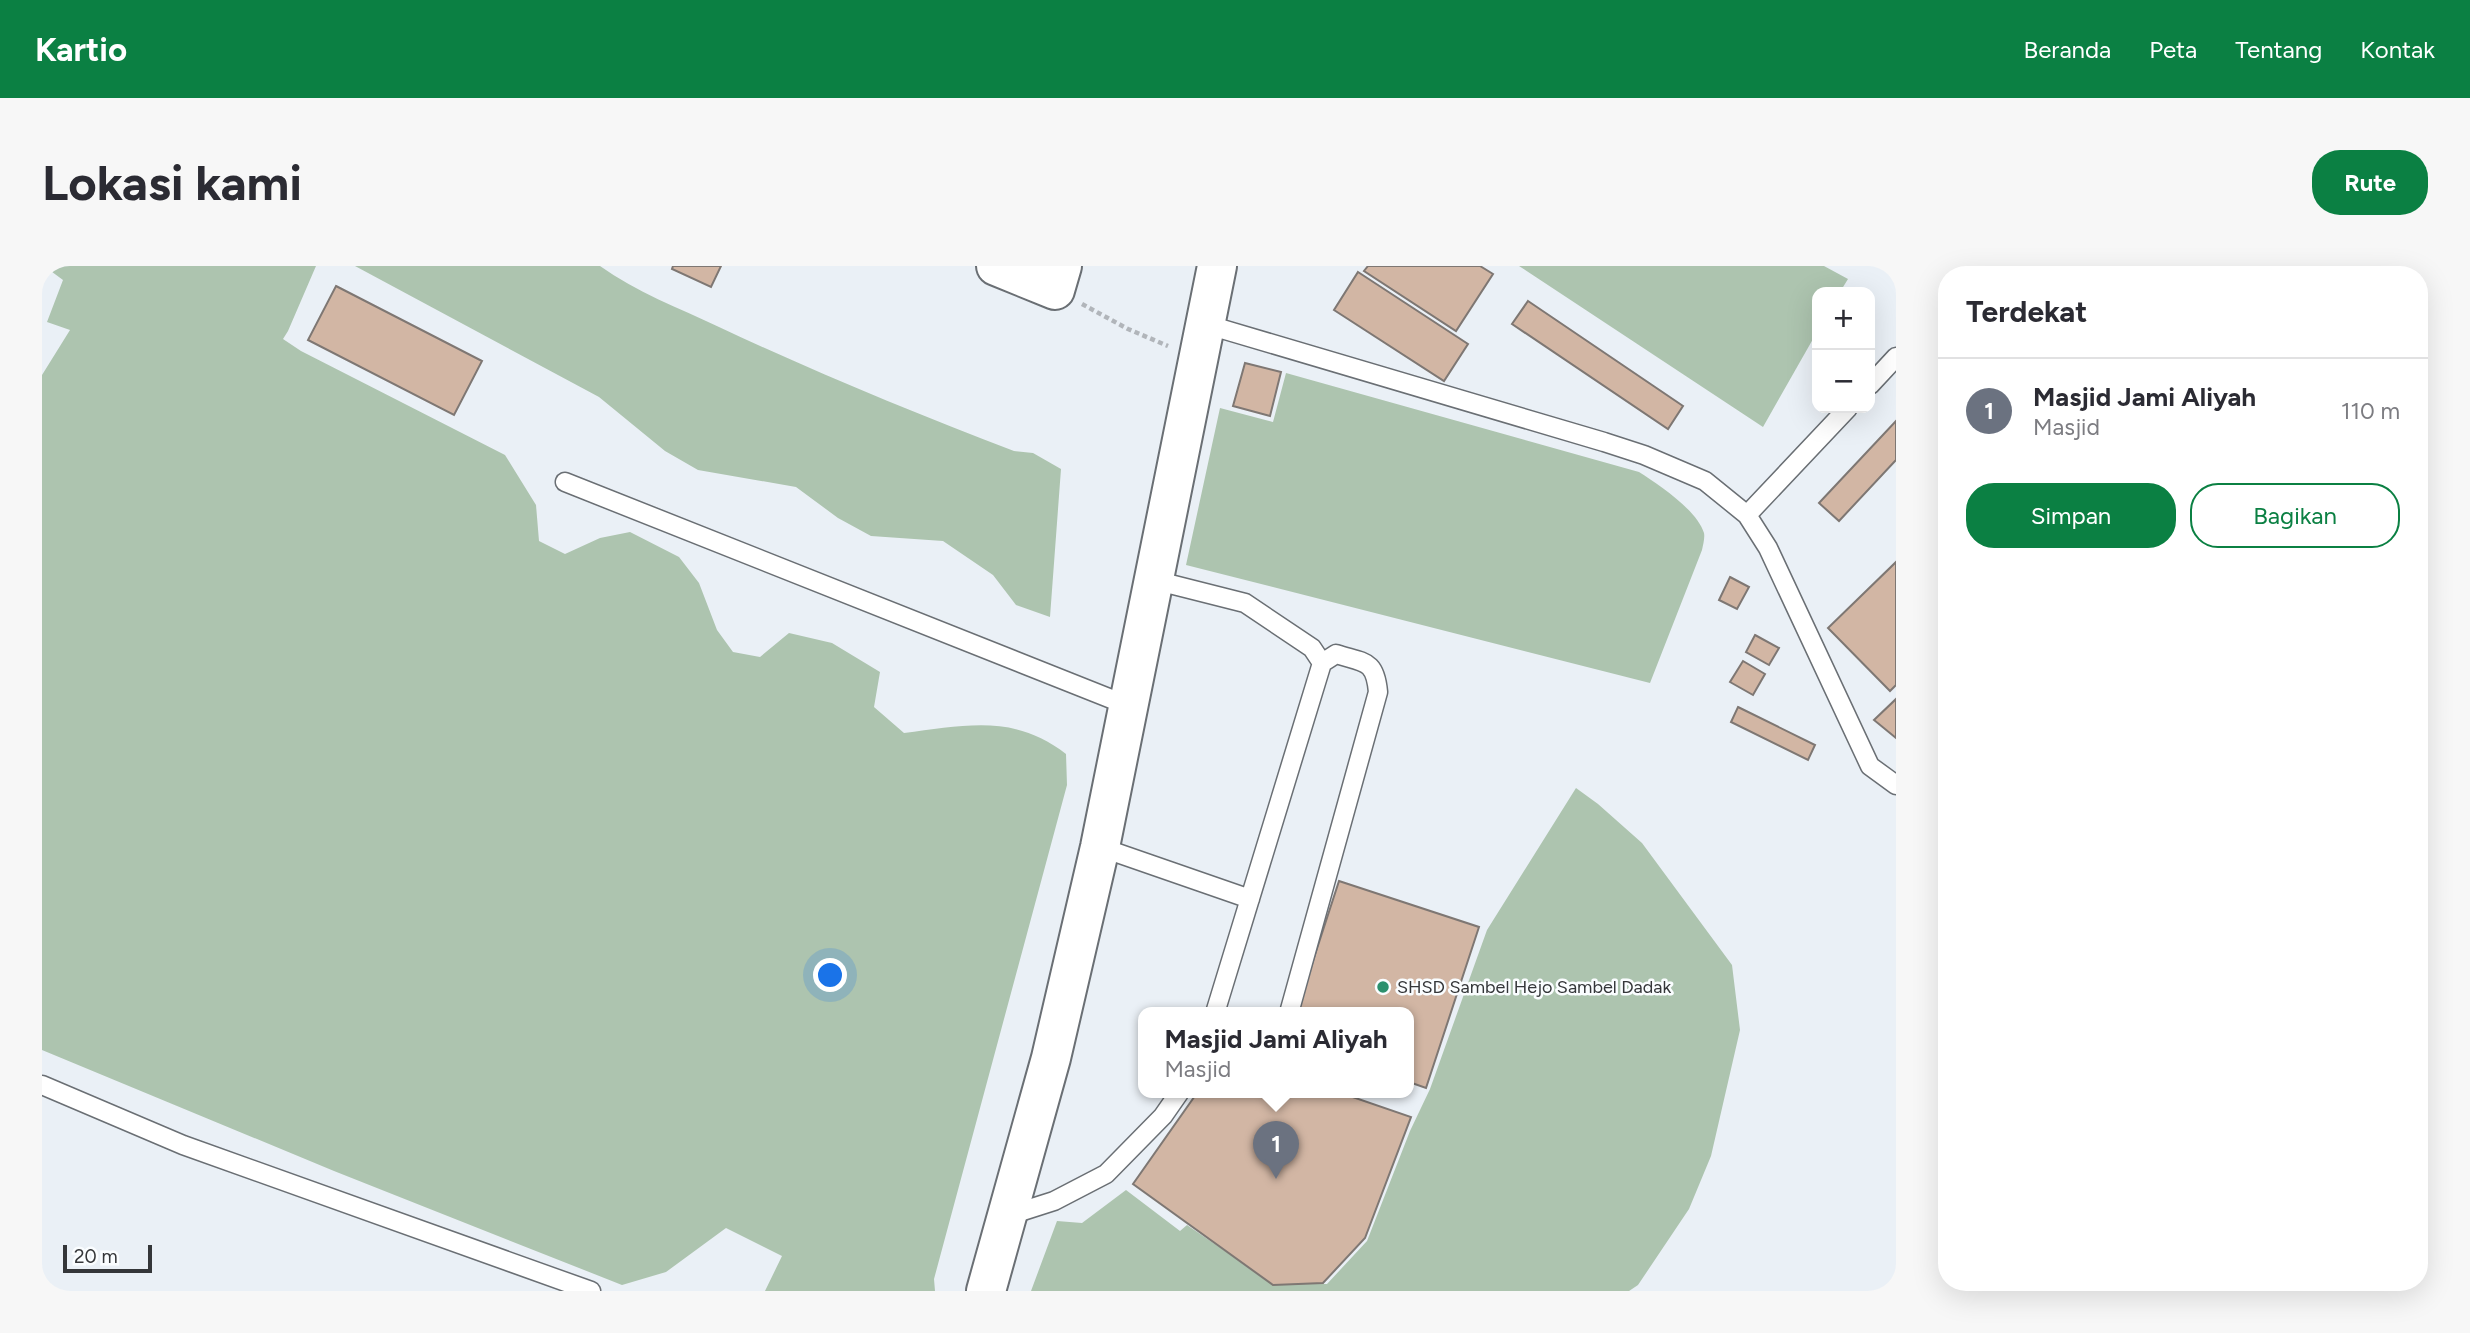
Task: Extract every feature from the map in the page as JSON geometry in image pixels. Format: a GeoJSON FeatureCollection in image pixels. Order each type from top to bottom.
{"type":"FeatureCollection","features":[{"type":"Feature","properties":{"kind":"main road"},"geometry":{"type":"LineString","coordinates":[[996,266],[1058,278]]}},
{"type":"Feature","properties":{"kind":"main road"},"geometry":{"type":"LineString","coordinates":[[986,1291],[1051,1058],[1100,847],[1217,266]]}},
{"type":"Feature","properties":{"kind":"lane"},"geometry":{"type":"LineString","coordinates":[[1202,341],[1644,456],[1705,481],[1747,515],[1768,548],[1870,766],[1896,785]]}},
{"type":"Feature","properties":{"kind":"lane"},"geometry":{"type":"LineString","coordinates":[[1875,380],[1896,357]]}},
{"type":"Feature","properties":{"kind":"lane"},"geometry":{"type":"LineString","coordinates":[[1747,515],[1843,413]]}},
{"type":"Feature","properties":{"kind":"lane"},"geometry":{"type":"LineString","coordinates":[[565,482],[1129,706]]}},
{"type":"Feature","properties":{"kind":"lane"},"geometry":{"type":"LineString","coordinates":[[1154,580],[1245,603],[1311,648],[1322,663]]}},
{"type":"Feature","properties":{"kind":"lane"},"geometry":{"type":"LineString","coordinates":[[1217,1007],[1322,663],[1336,654],[1368,664],[1376,676],[1378,692],[1291,1007]]}},
{"type":"Feature","properties":{"kind":"lane"},"geometry":{"type":"LineString","coordinates":[[1100,847],[1250,899]]}},
{"type":"Feature","properties":{"kind":"lane"},"geometry":{"type":"LineString","coordinates":[[42,1085],[183,1145],[590,1291]]}},
{"type":"Feature","properties":{"kind":"lane"},"geometry":{"type":"LineString","coordinates":[[1007,1216],[1054,1200],[1106,1174],[1163,1116],[1176,1098]]}},
{"type":"Feature","properties":{"kind":"path"},"geometry":{"type":"LineString","coordinates":[[1058,278],[1128,330],[1202,341]]}},
{"type":"Feature","properties":{"kind":"green space"},"geometry":{"type":"Polygon","coordinates":[[[44,266],[316,266],[283,339],[301,351],[505,455],[536,505],[539,541],[565,554],[600,538],[630,532],[679,557],[699,583],[717,630],[733,652],[760,657],[789,633],[832,643],[880,672],[874,707],[904,733],[968,726],[1008,727],[1047,741],[1066,754],[1067,785],[934,1279],[935,1291],[765,1291],[782,1256],[726,1228],[666,1272],[622,1285],[334,1171],[42,1050],[42,375],[70,330],[47,322],[63,280],[44,266]]]}},
{"type":"Feature","properties":{"kind":"green space"},"geometry":{"type":"Polygon","coordinates":[[[355,266],[600,266],[658,299],[828,376],[1014,451],[1033,453],[1061,469],[1050,617],[1016,605],[993,575],[943,541],[871,536],[838,518],[796,487],[698,470],[665,451],[599,397],[355,266]]]}},
{"type":"Feature","properties":{"kind":"green space"},"geometry":{"type":"Polygon","coordinates":[[[1519,266],[1824,266],[1848,279],[1843,287],[1812,287],[1812,341],[1763,427],[1519,266]]]}},
{"type":"Feature","properties":{"kind":"green space"},"geometry":{"type":"Polygon","coordinates":[[[1286,373],[1639,472],[1676,498],[1694,515],[1704,533],[1704,539],[1650,683],[1186,565],[1220,408],[1273,422],[1286,373]]]}},
{"type":"Feature","properties":{"kind":"green space"},"geometry":{"type":"Polygon","coordinates":[[[1576,788],[1642,843],[1732,965],[1740,1030],[1711,1156],[1689,1209],[1638,1285],[1629,1291],[1031,1291],[1057,1221],[1082,1223],[1126,1190],[1180,1231],[1187,1225],[1273,1284],[1327,1284],[1367,1241],[1410,1131],[1430,1089],[1487,930],[1576,788]]]}},
{"type":"Feature","properties":{"kind":"building"},"geometry":{"type":"Polygon","coordinates":[[[673,266],[721,266],[711,287],[672,269],[673,266]]]}},
{"type":"Feature","properties":{"kind":"building"},"geometry":{"type":"Polygon","coordinates":[[[1368,266],[1480,266],[1493,274],[1456,331],[1364,271],[1368,266]]]}},
{"type":"Feature","properties":{"kind":"building"},"geometry":{"type":"Polygon","coordinates":[[[1358,272],[1468,344],[1444,381],[1334,310],[1358,272]]]}},
{"type":"Feature","properties":{"kind":"building"},"geometry":{"type":"Polygon","coordinates":[[[336,286],[482,361],[454,415],[308,340],[336,286]]]}},
{"type":"Feature","properties":{"kind":"building"},"geometry":{"type":"Polygon","coordinates":[[[1528,301],[1683,406],[1668,429],[1512,324],[1528,301]]]}},
{"type":"Feature","properties":{"kind":"building"},"geometry":{"type":"Polygon","coordinates":[[[1245,363],[1281,372],[1270,416],[1233,406],[1245,363]]]}},
{"type":"Feature","properties":{"kind":"building"},"geometry":{"type":"Polygon","coordinates":[[[1896,421],[1896,460],[1839,521],[1819,503],[1896,421]]]}},
{"type":"Feature","properties":{"kind":"building"},"geometry":{"type":"Polygon","coordinates":[[[1896,562],[1896,685],[1890,691],[1828,628],[1896,562]]]}},
{"type":"Feature","properties":{"kind":"building"},"geometry":{"type":"Polygon","coordinates":[[[1730,577],[1749,587],[1737,609],[1719,600],[1730,577]]]}},
{"type":"Feature","properties":{"kind":"building"},"geometry":{"type":"Polygon","coordinates":[[[1755,635],[1779,648],[1769,665],[1746,652],[1755,635]]]}},
{"type":"Feature","properties":{"kind":"building"},"geometry":{"type":"Polygon","coordinates":[[[1743,661],[1765,674],[1753,695],[1730,682],[1743,661]]]}},
{"type":"Feature","properties":{"kind":"building"},"geometry":{"type":"Polygon","coordinates":[[[1896,699],[1896,738],[1874,720],[1896,699]]]}},
{"type":"Feature","properties":{"kind":"building"},"geometry":{"type":"Polygon","coordinates":[[[1738,707],[1815,745],[1808,760],[1731,722],[1738,707]]]}},
{"type":"Feature","properties":{"kind":"building"},"geometry":{"type":"Polygon","coordinates":[[[1339,881],[1479,927],[1426,1088],[1414,1084],[1414,1007],[1298,1007],[1339,881]]]}},
{"type":"Feature","properties":{"kind":"building"},"geometry":{"type":"Polygon","coordinates":[[[1193,1098],[1356,1098],[1411,1117],[1365,1238],[1323,1283],[1273,1285],[1133,1184],[1193,1098]]]}},
{"type":"Feature","properties":{"kind":"place","name":"SHSD Sambel Hejo Sambel Dadak"},"geometry":{"type":"Point","coordinates":[1383,987]}},
{"type":"Feature","properties":{"kind":"place","name":"Masjid Jami Aliyah"},"geometry":{"type":"Point","coordinates":[1276,1179]}}]}
